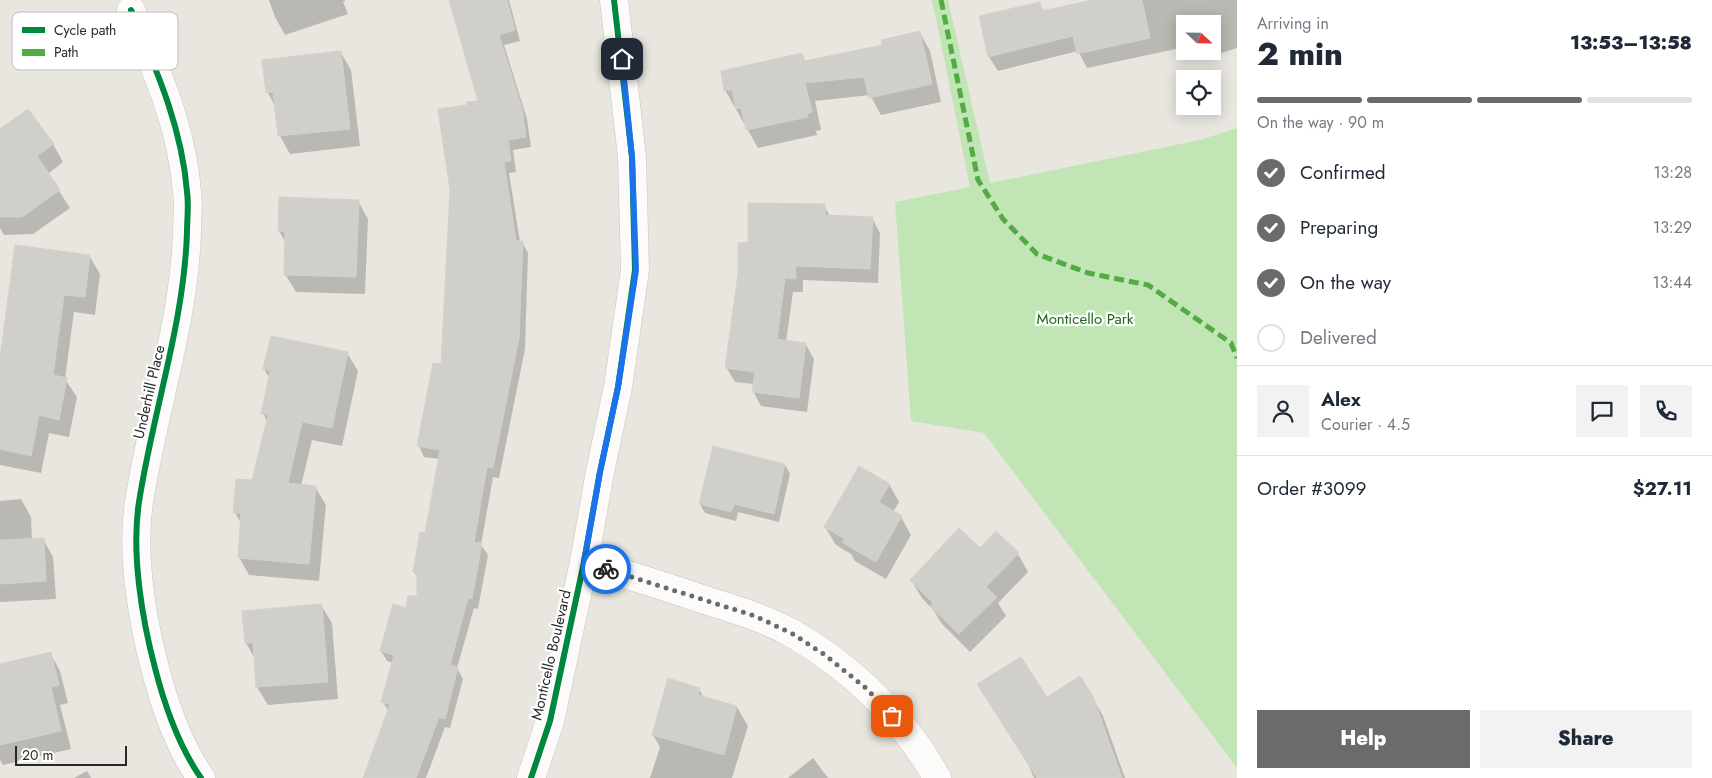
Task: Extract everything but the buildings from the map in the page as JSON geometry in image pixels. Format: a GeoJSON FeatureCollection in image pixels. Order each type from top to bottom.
{"type":"FeatureCollection","features":[{"type":"Feature","properties":{"kind":"street","name":"Monticello Boulevard"},"geometry":{"type":"LineString","coordinates":[[531,778],[550,721],[584,562],[618,387],[636,270],[632,157],[614,0]]}},
{"type":"Feature","properties":{"kind":"street","name":"Underhill Place"},"geometry":{"type":"LineString","coordinates":[[156,70],[165,90],[180,146],[188,193],[186,262],[176,329],[154,422],[138,504],[138,562],[143,616],[157,676],[172,724],[189,760],[201,778]]}},
{"type":"Feature","properties":{"kind":"street"},"geometry":{"type":"LineString","coordinates":[[584,562],[755,616],[793,634],[825,655],[867,689],[905,729],[937,778]]}},
{"type":"Feature","properties":{"kind":"green space","name":"Monticello Park"},"geometry":{"type":"Polygon","coordinates":[[[932,0],[948,0],[990,183],[1200,140],[1237,128],[1237,768],[984,433],[911,421],[895,202],[970,187],[932,0]]]}},
{"type":"Feature","properties":{"kind":"marked path"},"geometry":{"type":"LineString","coordinates":[[941,0],[978,180],[1003,219],[1037,254],[1088,273],[1148,285],[1231,343],[1237,358]]}},
{"type":"Feature","properties":{"kind":"cycle path"},"geometry":{"type":"LineString","coordinates":[[531,778],[550,721],[584,562],[618,387],[635,270],[632,157],[614,0]]}},
{"type":"Feature","properties":{"kind":"cycle path"},"geometry":{"type":"LineString","coordinates":[[156,70],[174,121],[180,144],[188,202],[187,232],[185,266],[174,334],[139,502],[136,543],[137,564],[146,629],[163,697],[179,739],[201,778]]}},
{"type":"Feature","properties":{"kind":"way so far"},"geometry":{"type":"LineString","coordinates":[[606,569],[755,616],[793,634],[825,655],[867,689],[892,716]]}},
{"type":"Feature","properties":{"kind":"route"},"geometry":{"type":"LineString","coordinates":[[606,569],[584,562],[618,387],[636,270],[632,157],[622,59]]}}]}
